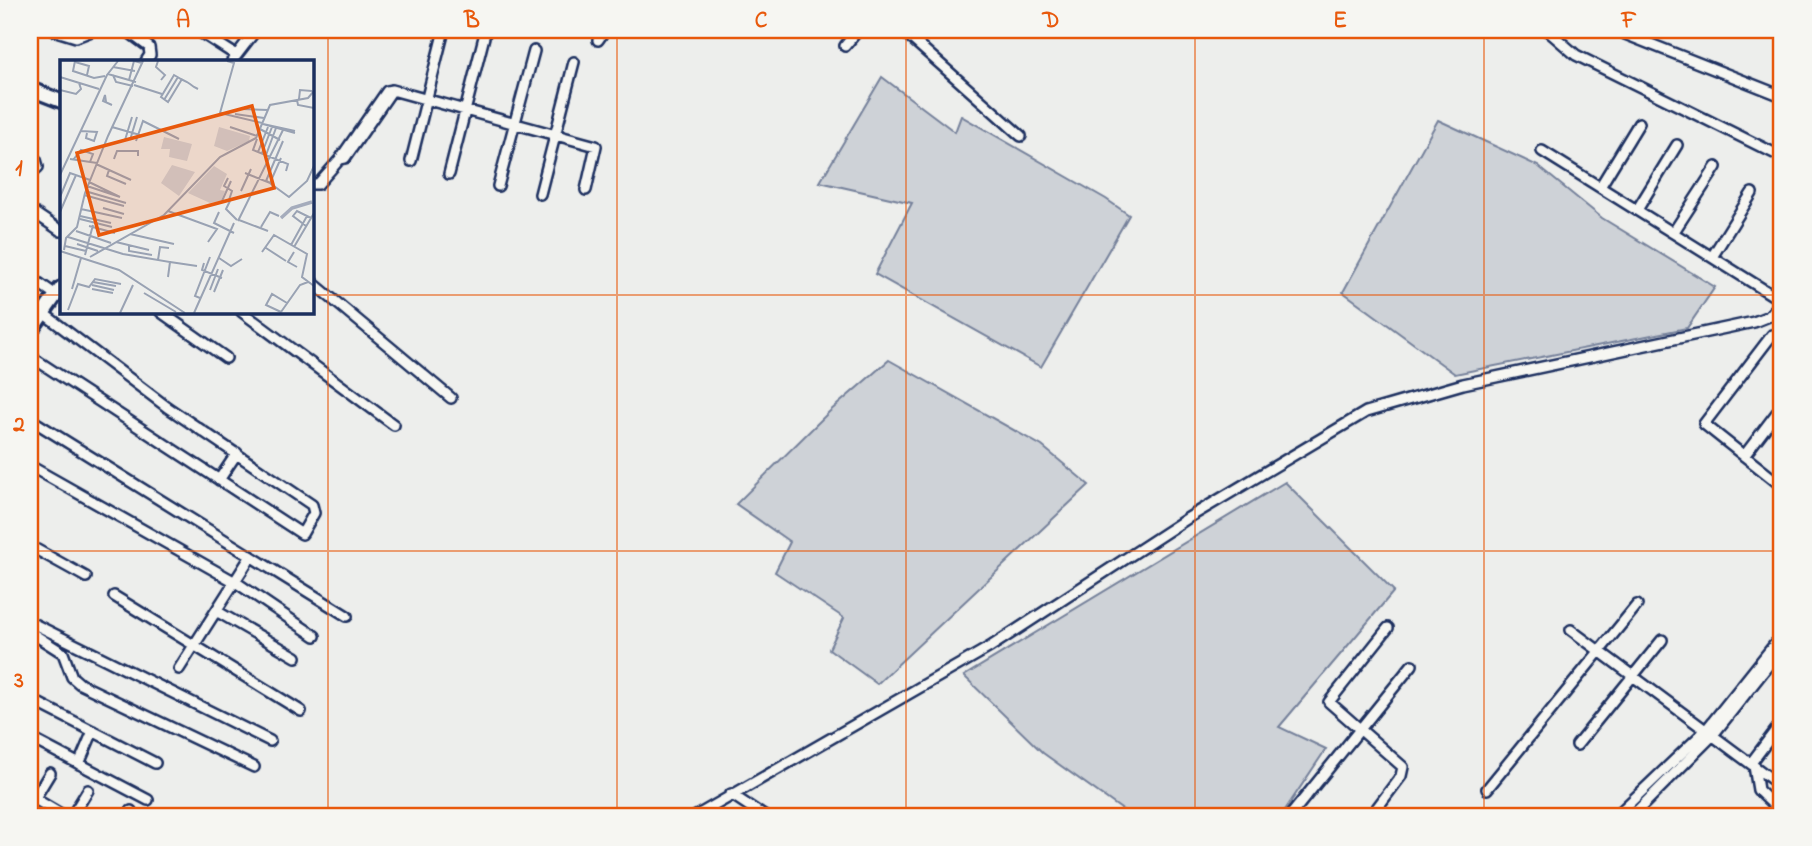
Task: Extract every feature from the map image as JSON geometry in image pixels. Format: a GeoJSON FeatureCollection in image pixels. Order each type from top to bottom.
{"type":"FeatureCollection","features":[{"type":"Feature","properties":{"kind":"street"},"geometry":{"type":"LineString","coordinates":[[53,30],[76,37],[94,30]]}},
{"type":"Feature","properties":{"kind":"street"},"geometry":{"type":"LineString","coordinates":[[125,30],[149,47],[150,55],[147,60]]}},
{"type":"Feature","properties":{"kind":"street"},"geometry":{"type":"LineString","coordinates":[[197,30],[234,58],[256,30]]}},
{"type":"Feature","properties":{"kind":"street"},"geometry":{"type":"LineString","coordinates":[[411,161],[444,30]]}},
{"type":"Feature","properties":{"kind":"street"},"geometry":{"type":"LineString","coordinates":[[598,40],[605,30]]}},
{"type":"Feature","properties":{"kind":"street"},"geometry":{"type":"LineString","coordinates":[[845,46],[858,30]]}},
{"type":"Feature","properties":{"kind":"street"},"geometry":{"type":"LineString","coordinates":[[902,30],[1021,136]]}},
{"type":"Feature","properties":{"kind":"street"},"geometry":{"type":"LineString","coordinates":[[1547,30],[1576,55],[1782,157]]}},
{"type":"Feature","properties":{"kind":"street"},"geometry":{"type":"LineString","coordinates":[[449,174],[485,33]]}},
{"type":"Feature","properties":{"kind":"street"},"geometry":{"type":"LineString","coordinates":[[1625,34],[1782,96]]}},
{"type":"Feature","properties":{"kind":"street"},"geometry":{"type":"LineString","coordinates":[[498,186],[534,51]]}},
{"type":"Feature","properties":{"kind":"street"},"geometry":{"type":"LineString","coordinates":[[540,194],[574,62]]}},
{"type":"Feature","properties":{"kind":"street"},"geometry":{"type":"LineString","coordinates":[[30,89],[60,101]]}},
{"type":"Feature","properties":{"kind":"street"},"geometry":{"type":"LineString","coordinates":[[313,184],[318,184],[340,159],[387,91],[392,90],[596,146],[586,190]]}},
{"type":"Feature","properties":{"kind":"street"},"geometry":{"type":"LineString","coordinates":[[1600,187],[1639,123]]}},
{"type":"Feature","properties":{"kind":"street"},"geometry":{"type":"LineString","coordinates":[[1637,210],[1677,145]]}},
{"type":"Feature","properties":{"kind":"street"},"geometry":{"type":"LineString","coordinates":[[696,816],[990,647],[1188,518],[1366,412],[1463,384],[1754,322],[1769,316],[1782,301],[1542,151]]}},
{"type":"Feature","properties":{"kind":"street"},"geometry":{"type":"LineString","coordinates":[[30,157],[36,160],[38,167],[30,174]]}},
{"type":"Feature","properties":{"kind":"street"},"geometry":{"type":"LineString","coordinates":[[1673,233],[1716,167]]}},
{"type":"Feature","properties":{"kind":"street"},"geometry":{"type":"LineString","coordinates":[[1712,257],[1752,193]]}},
{"type":"Feature","properties":{"kind":"street"},"geometry":{"type":"LineString","coordinates":[[30,210],[60,230]]}},
{"type":"Feature","properties":{"kind":"street"},"geometry":{"type":"LineString","coordinates":[[30,277],[59,292],[30,332]]}},
{"type":"Feature","properties":{"kind":"street"},"geometry":{"type":"LineString","coordinates":[[313,283],[451,398]]}},
{"type":"Feature","properties":{"kind":"street"},"geometry":{"type":"LineString","coordinates":[[30,356],[302,534],[314,513],[312,505],[167,407],[43,313]]}},
{"type":"Feature","properties":{"kind":"street"},"geometry":{"type":"LineString","coordinates":[[162,313],[226,358]]}},
{"type":"Feature","properties":{"kind":"street"},"geometry":{"type":"LineString","coordinates":[[243,313],[394,425]]}},
{"type":"Feature","properties":{"kind":"street"},"geometry":{"type":"LineString","coordinates":[[1772,335],[1705,422],[1706,427],[1781,482]]}},
{"type":"Feature","properties":{"kind":"street"},"geometry":{"type":"LineString","coordinates":[[1744,457],[1782,406]]}},
{"type":"Feature","properties":{"kind":"street"},"geometry":{"type":"LineString","coordinates":[[30,419],[347,616]]}},
{"type":"Feature","properties":{"kind":"street"},"geometry":{"type":"LineString","coordinates":[[219,480],[237,453]]}},
{"type":"Feature","properties":{"kind":"street"},"geometry":{"type":"LineString","coordinates":[[30,466],[237,583],[315,636]]}},
{"type":"Feature","properties":{"kind":"street"},"geometry":{"type":"LineString","coordinates":[[30,546],[86,577]]}},
{"type":"Feature","properties":{"kind":"street"},"geometry":{"type":"LineString","coordinates":[[179,669],[237,583],[251,556]]}},
{"type":"Feature","properties":{"kind":"street"},"geometry":{"type":"LineString","coordinates":[[114,596],[301,711]]}},
{"type":"Feature","properties":{"kind":"street"},"geometry":{"type":"LineString","coordinates":[[1487,789],[1637,605]]}},
{"type":"Feature","properties":{"kind":"street"},"geometry":{"type":"LineString","coordinates":[[218,612],[296,657]]}},
{"type":"Feature","properties":{"kind":"street"},"geometry":{"type":"LineString","coordinates":[[30,622],[270,741]]}},
{"type":"Feature","properties":{"kind":"street"},"geometry":{"type":"LineString","coordinates":[[1371,816],[1401,776],[1403,767],[1330,705],[1329,700],[1388,628]]}},
{"type":"Feature","properties":{"kind":"street"},"geometry":{"type":"LineString","coordinates":[[1571,631],[1782,787]]}},
{"type":"Feature","properties":{"kind":"street"},"geometry":{"type":"LineString","coordinates":[[30,632],[63,653],[72,677],[80,684],[254,767]]}},
{"type":"Feature","properties":{"kind":"street"},"geometry":{"type":"LineString","coordinates":[[1616,816],[1709,732],[1782,635]]}},
{"type":"Feature","properties":{"kind":"street"},"geometry":{"type":"LineString","coordinates":[[1577,745],[1662,640]]}},
{"type":"Feature","properties":{"kind":"street"},"geometry":{"type":"LineString","coordinates":[[1632,816],[1782,648]]}},
{"type":"Feature","properties":{"kind":"street"},"geometry":{"type":"LineString","coordinates":[[1290,816],[1412,665]]}},
{"type":"Feature","properties":{"kind":"street"},"geometry":{"type":"LineString","coordinates":[[30,699],[155,763]]}},
{"type":"Feature","properties":{"kind":"street"},"geometry":{"type":"LineString","coordinates":[[1782,722],[1752,764],[1758,790],[1782,813]]}},
{"type":"Feature","properties":{"kind":"street"},"geometry":{"type":"LineString","coordinates":[[79,764],[93,731]]}},
{"type":"Feature","properties":{"kind":"street"},"geometry":{"type":"LineString","coordinates":[[30,738],[148,800]]}},
{"type":"Feature","properties":{"kind":"street"},"geometry":{"type":"LineString","coordinates":[[50,773],[31,801],[64,816]]}},
{"type":"Feature","properties":{"kind":"street"},"geometry":{"type":"LineString","coordinates":[[72,816],[88,790]]}},
{"type":"Feature","properties":{"kind":"street"},"geometry":{"type":"LineString","coordinates":[[731,794],[764,816]]}},
{"type":"Feature","properties":{"kind":"shaded area"},"geometry":{"type":"Polygon","coordinates":[[[882,77],[955,132],[961,116],[1106,199],[1129,215],[1041,367],[875,274],[912,203],[820,182],[882,77]]]}},
{"type":"Feature","properties":{"kind":"shaded area"},"geometry":{"type":"Polygon","coordinates":[[[1438,120],[1538,166],[1602,218],[1715,287],[1687,328],[1455,374],[1343,292],[1438,120]]]}},
{"type":"Feature","properties":{"kind":"shaded area"},"geometry":{"type":"Polygon","coordinates":[[[889,360],[1042,446],[1089,485],[877,684],[829,649],[844,618],[775,572],[790,542],[736,504],[829,412],[889,360]]]}},
{"type":"Feature","properties":{"kind":"shaded area"},"geometry":{"type":"Polygon","coordinates":[[[1285,482],[1394,591],[1279,727],[1326,749],[1281,816],[1131,816],[1043,753],[964,676],[1285,482]]]}}]}
